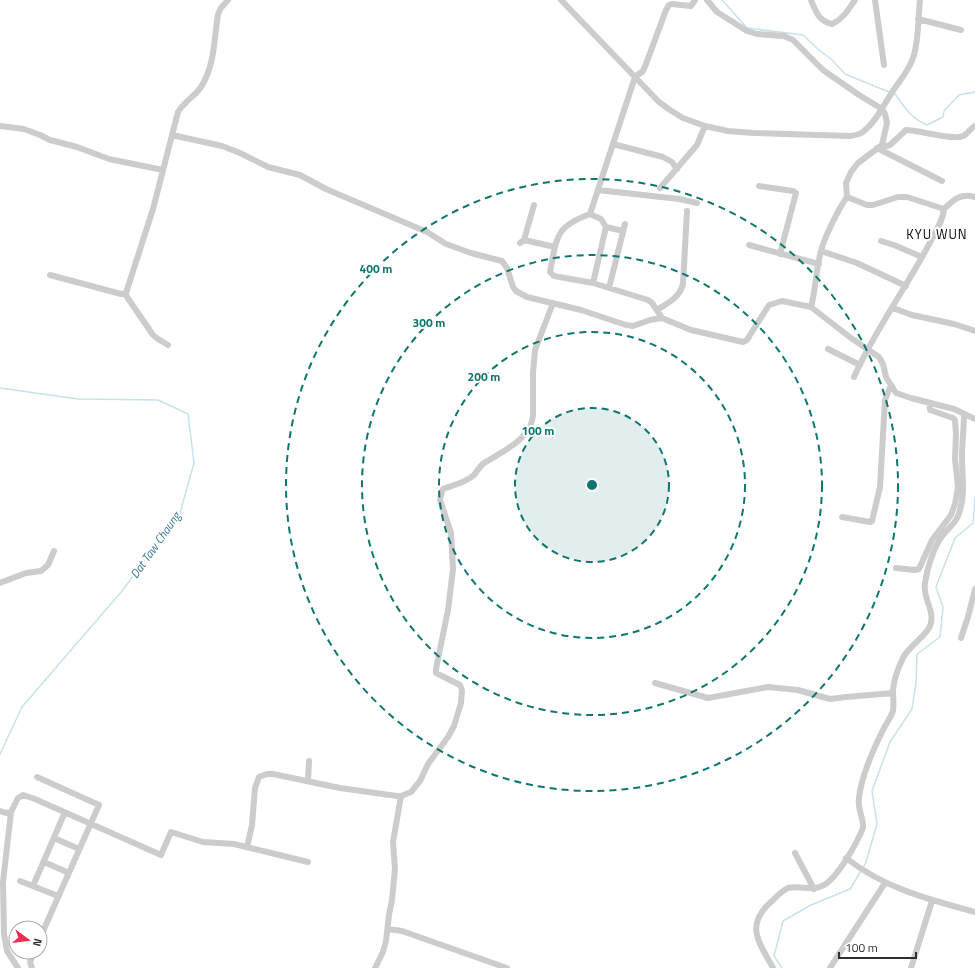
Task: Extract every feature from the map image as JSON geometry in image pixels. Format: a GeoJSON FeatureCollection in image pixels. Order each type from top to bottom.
{"type":"FeatureCollection","features":[{"type":"Feature","properties":{"kind":"street"},"geometry":{"type":"LineString","coordinates":[[125,294],[153,209],[178,112],[200,88],[205,80],[212,63],[218,14],[220,8],[228,0]]}},
{"type":"Feature","properties":{"kind":"street"},"geometry":{"type":"LineString","coordinates":[[561,0],[659,102],[683,118],[705,126],[754,133],[805,135],[859,135],[866,130],[882,110],[890,94],[908,69],[914,56],[920,0]]}},
{"type":"Feature","properties":{"kind":"street"},"geometry":{"type":"LineString","coordinates":[[590,214],[635,77],[643,71],[668,5],[691,6],[695,0]]}},
{"type":"Feature","properties":{"kind":"street"},"geometry":{"type":"LineString","coordinates":[[707,0],[718,12],[747,31],[757,34],[784,36],[793,40],[823,70],[882,110],[885,114],[887,123],[879,146],[876,150],[858,163],[851,172],[846,183],[847,197],[825,239],[821,251],[811,307]]}},
{"type":"Feature","properties":{"kind":"street"},"geometry":{"type":"LineString","coordinates":[[811,0],[818,16],[824,22],[832,24],[839,21],[847,13],[855,0]]}},
{"type":"Feature","properties":{"kind":"street"},"geometry":{"type":"LineString","coordinates":[[875,0],[884,65]]}},
{"type":"Feature","properties":{"kind":"street"},"geometry":{"type":"LineString","coordinates":[[918,19],[961,30]]}},
{"type":"Feature","properties":{"kind":"street"},"geometry":{"type":"LineString","coordinates":[[0,126],[24,129],[40,134],[50,140],[77,147],[110,159],[163,170]]}},
{"type":"Feature","properties":{"kind":"street"},"geometry":{"type":"LineString","coordinates":[[660,188],[697,145],[705,126]]}},
{"type":"Feature","properties":{"kind":"street"},"geometry":{"type":"LineString","coordinates":[[879,146],[890,145],[906,130],[958,137],[967,134],[971,128],[975,126]]}},
{"type":"Feature","properties":{"kind":"street"},"geometry":{"type":"LineString","coordinates":[[172,135],[222,146],[268,167],[300,175],[326,189],[427,232],[446,244],[502,261],[507,268],[510,281],[516,291],[527,297],[582,310],[626,325],[633,326],[662,318],[691,330],[743,342],[750,336],[769,305],[782,301],[811,307],[825,319],[879,357],[891,386],[896,392],[903,396],[954,409],[974,418]]}},
{"type":"Feature","properties":{"kind":"street"},"geometry":{"type":"LineString","coordinates":[[613,144],[663,157],[672,162],[677,169]]}},
{"type":"Feature","properties":{"kind":"street"},"geometry":{"type":"LineString","coordinates":[[879,146],[942,181]]}},
{"type":"Feature","properties":{"kind":"street"},"geometry":{"type":"LineString","coordinates":[[759,186],[792,191],[796,193],[780,254]]}},
{"type":"Feature","properties":{"kind":"street"},"geometry":{"type":"LineString","coordinates":[[598,190],[679,199],[697,203]]}},
{"type":"Feature","properties":{"kind":"street"},"geometry":{"type":"LineString","coordinates":[[854,377],[868,349],[922,257],[941,221],[944,214],[944,209],[958,196],[975,197]]}},
{"type":"Feature","properties":{"kind":"street"},"geometry":{"type":"LineString","coordinates":[[847,197],[867,205],[898,197],[907,198],[944,209]]}},
{"type":"Feature","properties":{"kind":"street"},"geometry":{"type":"LineString","coordinates":[[534,205],[522,242],[555,247]]}},
{"type":"Feature","properties":{"kind":"street"},"geometry":{"type":"LineString","coordinates":[[657,310],[676,297],[682,290],[684,284],[687,211]]}},
{"type":"Feature","properties":{"kind":"street"},"geometry":{"type":"LineString","coordinates":[[623,231],[606,226],[601,220],[590,214],[577,218],[565,226],[559,234],[550,272],[554,276],[593,283],[648,300],[662,318]]}},
{"type":"Feature","properties":{"kind":"street"},"geometry":{"type":"LineString","coordinates":[[609,288],[625,224]]}},
{"type":"Feature","properties":{"kind":"street"},"geometry":{"type":"LineString","coordinates":[[593,283],[606,226]]}},
{"type":"Feature","properties":{"kind":"street"},"geometry":{"type":"LineString","coordinates":[[881,241],[922,257]]}},
{"type":"Feature","properties":{"kind":"street"},"geometry":{"type":"LineString","coordinates":[[749,245],[819,264]]}},
{"type":"Feature","properties":{"kind":"street"},"geometry":{"type":"LineString","coordinates":[[821,251],[857,263],[906,286]]}},
{"type":"Feature","properties":{"kind":"street"},"geometry":{"type":"LineString","coordinates":[[50,275],[125,294],[153,335],[168,345]]}},
{"type":"Feature","properties":{"kind":"street"},"geometry":{"type":"LineString","coordinates":[[247,847],[252,825],[255,788],[259,777],[267,774],[273,774],[340,788],[401,796],[411,792],[416,787],[428,764],[448,737],[454,726],[462,696],[462,690],[460,685],[436,673],[448,610],[453,569],[451,533],[440,500],[441,495],[443,489],[460,483],[470,477],[480,466],[519,441],[528,431],[534,416],[533,373],[535,350],[553,303]]}},
{"type":"Feature","properties":{"kind":"street"},"geometry":{"type":"LineString","coordinates":[[893,308],[912,315],[954,324],[975,331]]}},
{"type":"Feature","properties":{"kind":"street"},"geometry":{"type":"LineString","coordinates":[[828,349],[860,365]]}},
{"type":"Feature","properties":{"kind":"street"},"geometry":{"type":"LineString","coordinates":[[842,517],[870,522],[872,521],[880,487],[885,400],[891,386]]}},
{"type":"Feature","properties":{"kind":"street"},"geometry":{"type":"LineString","coordinates":[[896,568],[915,570],[920,569],[932,540],[951,515],[957,495],[958,487],[955,459],[955,420],[930,410],[929,403]]}},
{"type":"Feature","properties":{"kind":"street"},"geometry":{"type":"LineString","coordinates":[[773,968],[757,938],[755,927],[759,916],[768,904],[787,888],[798,887],[814,889],[824,885],[834,876],[863,828],[864,824],[858,806],[859,797],[869,764],[882,731],[892,713],[895,678],[908,650],[930,628],[932,615],[924,592],[924,583],[927,571],[940,540],[956,521],[963,501],[964,480],[962,457],[964,414]]}},
{"type":"Feature","properties":{"kind":"street"},"geometry":{"type":"LineString","coordinates":[[0,582],[26,573],[41,571],[48,565],[54,551]]}},
{"type":"Feature","properties":{"kind":"street"},"geometry":{"type":"LineString","coordinates":[[961,638],[975,589]]}},
{"type":"Feature","properties":{"kind":"street"},"geometry":{"type":"LineString","coordinates":[[655,683],[708,698],[768,687],[798,690],[830,699],[893,693]]}},
{"type":"Feature","properties":{"kind":"street"},"geometry":{"type":"LineString","coordinates":[[308,781],[310,761]]}},
{"type":"Feature","properties":{"kind":"street"},"geometry":{"type":"LineString","coordinates":[[37,777],[99,805],[48,920]]}},
{"type":"Feature","properties":{"kind":"street"},"geometry":{"type":"LineString","coordinates":[[18,968],[7,951],[4,934],[3,882],[12,812],[18,798],[23,795],[35,798],[160,855],[171,832],[211,844],[223,843],[247,847],[308,862]]}},
{"type":"Feature","properties":{"kind":"street"},"geometry":{"type":"LineString","coordinates":[[375,968],[383,952],[388,929],[388,915],[392,900],[395,869],[393,842],[401,796]]}},
{"type":"Feature","properties":{"kind":"street"},"geometry":{"type":"LineString","coordinates":[[0,811],[6,813],[12,812]]}},
{"type":"Feature","properties":{"kind":"street"},"geometry":{"type":"LineString","coordinates":[[33,886],[65,812]]}},
{"type":"Feature","properties":{"kind":"street"},"geometry":{"type":"LineString","coordinates":[[54,838],[79,848]]}},
{"type":"Feature","properties":{"kind":"street"},"geometry":{"type":"LineString","coordinates":[[795,853],[814,889]]}},
{"type":"Feature","properties":{"kind":"street"},"geometry":{"type":"LineString","coordinates":[[846,858],[885,883],[932,901],[975,912]]}},
{"type":"Feature","properties":{"kind":"street"},"geometry":{"type":"LineString","coordinates":[[44,862],[68,873]]}},
{"type":"Feature","properties":{"kind":"street"},"geometry":{"type":"LineString","coordinates":[[20,880],[58,896]]}},
{"type":"Feature","properties":{"kind":"street"},"geometry":{"type":"LineString","coordinates":[[830,968],[885,883]]}},
{"type":"Feature","properties":{"kind":"street"},"geometry":{"type":"LineString","coordinates":[[911,968],[932,901]]}},
{"type":"Feature","properties":{"kind":"street"},"geometry":{"type":"LineString","coordinates":[[388,929],[402,931],[499,967],[507,968]]}},
{"type":"Feature","properties":{"kind":"waterway"},"geometry":{"type":"LineString","coordinates":[[722,0],[747,28],[803,35],[831,59],[845,74],[889,92]]}},
{"type":"Feature","properties":{"kind":"waterway"},"geometry":{"type":"LineString","coordinates":[[893,93],[913,116],[927,125],[943,117],[944,111],[959,95],[975,92]]}},
{"type":"Feature","properties":{"kind":"waterway","name":"Dat Taw Chaung"},"geometry":{"type":"LineString","coordinates":[[0,388],[78,399],[158,400],[188,414],[194,463],[180,513],[122,591],[22,707],[0,754]]}},
{"type":"Feature","properties":{"kind":"waterway"},"geometry":{"type":"LineString","coordinates":[[863,868],[877,824],[872,791],[890,742],[912,709],[916,683],[917,654],[940,637],[943,607],[936,587],[955,538],[973,523],[975,498]]}},
{"type":"Feature","properties":{"kind":"waterway"},"geometry":{"type":"LineString","coordinates":[[782,968],[774,956],[783,921],[811,905],[850,889],[861,871]]}},
{"type":"Feature","properties":{"kind":"district","name":"KYU WUN"},"geometry":{"type":"Point","coordinates":[937,234]}}]}
